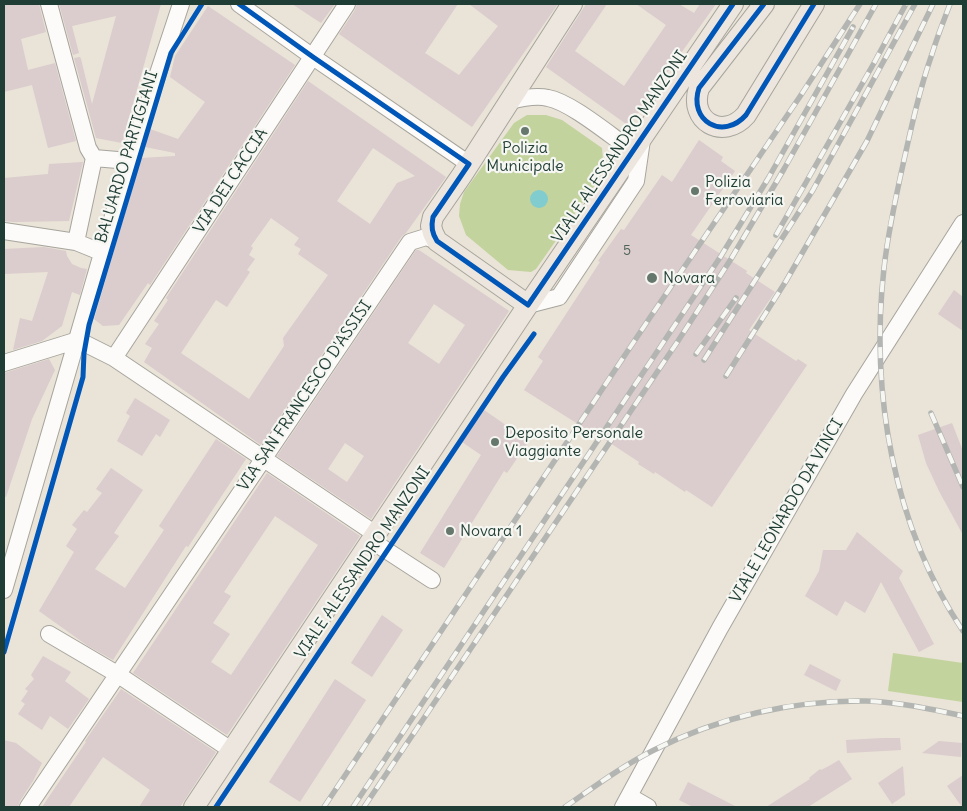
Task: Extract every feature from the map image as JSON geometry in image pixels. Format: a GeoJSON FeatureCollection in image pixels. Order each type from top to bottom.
{"type":"FeatureCollection","features":[{"type":"Feature","properties":{"kind":"main road"},"geometry":{"type":"LineString","coordinates":[[528,305],[437,242],[431,226],[433,217],[472,160],[572,4]]}},
{"type":"Feature","properties":{"kind":"main road","name":"VIALE ALESSANDRO MANZONI"},"geometry":{"type":"LineString","coordinates":[[194,807],[528,305],[733,4]]}},
{"type":"Feature","properties":{"kind":"main road"},"geometry":{"type":"LineString","coordinates":[[764,4],[699,88],[696,96],[696,106],[706,121],[714,126],[723,128],[732,126],[740,122],[746,115],[814,4]]}},
{"type":"Feature","properties":{"kind":"street"},"geometry":{"type":"LineString","coordinates":[[49,4],[88,148],[94,158],[76,242]]}},
{"type":"Feature","properties":{"kind":"street","name":"BALUARDO PARTIGIANI"},"geometry":{"type":"LineString","coordinates":[[4,590],[130,161],[181,4]]}},
{"type":"Feature","properties":{"kind":"street"},"geometry":{"type":"LineString","coordinates":[[239,4],[472,160]]}},
{"type":"Feature","properties":{"kind":"street"},"geometry":{"type":"LineString","coordinates":[[254,4],[315,54]]}},
{"type":"Feature","properties":{"kind":"street","name":"VIA DEI CACCIA"},"geometry":{"type":"LineString","coordinates":[[114,358],[348,4]]}},
{"type":"Feature","properties":{"kind":"street"},"geometry":{"type":"LineString","coordinates":[[510,101],[527,97],[547,97],[561,102],[637,144]]}},
{"type":"Feature","properties":{"kind":"street"},"geometry":{"type":"LineString","coordinates":[[94,158],[130,161]]}},
{"type":"Feature","properties":{"kind":"street","name":"VIALE LEONARDO DA VINCI"},"geometry":{"type":"LineString","coordinates":[[626,802],[720,628],[854,394],[963,223]]}},
{"type":"Feature","properties":{"kind":"street"},"geometry":{"type":"LineString","coordinates":[[4,231],[76,242],[103,253]]}},
{"type":"Feature","properties":{"kind":"street","name":"VIA SAN FRANCESCO D'ASSISI"},"geometry":{"type":"LineString","coordinates":[[28,807],[410,242],[426,237],[437,242]]}},
{"type":"Feature","properties":{"kind":"street"},"geometry":{"type":"LineString","coordinates":[[4,363],[78,340],[114,358],[263,458],[432,580]]}},
{"type":"Feature","properties":{"kind":"street"},"geometry":{"type":"LineString","coordinates":[[49,634],[117,674],[231,750]]}},
{"type":"Feature","properties":{"kind":"street"},"geometry":{"type":"LineString","coordinates":[[626,802],[648,807]]}},
{"type":"Feature","properties":{"kind":"green space"},"geometry":{"type":"Polygon","coordinates":[[[527,115],[546,115],[562,120],[602,148],[604,172],[536,269],[531,272],[508,270],[466,235],[459,216],[464,192],[514,123],[527,115]]]}},
{"type":"Feature","properties":{"kind":"green space"},"geometry":{"type":"Polygon","coordinates":[[[893,653],[963,663],[963,702],[888,691],[893,653]]]}},
{"type":"Feature","properties":{"kind":"water"},"geometry":{"type":"Polygon","coordinates":[[[539,190],[545,193],[548,199],[545,205],[539,208],[533,205],[530,199],[533,193],[539,190]]]}},
{"type":"Feature","properties":{"kind":"building"},"geometry":{"type":"Polygon","coordinates":[[[4,4],[39,4],[46,32],[21,39],[28,70],[55,63],[76,141],[48,148],[32,85],[4,92],[4,4]]]}},
{"type":"Feature","properties":{"kind":"building"},"geometry":{"type":"Polygon","coordinates":[[[59,4],[161,4],[122,143],[96,138],[74,58],[80,57],[81,59],[92,104],[116,16],[72,26],[79,53],[73,55],[59,4]]]}},
{"type":"Feature","properties":{"kind":"building"},"geometry":{"type":"Polygon","coordinates":[[[292,4],[335,4],[321,23],[292,4]]]}},
{"type":"Feature","properties":{"kind":"building"},"geometry":{"type":"Polygon","coordinates":[[[357,4],[458,4],[425,53],[459,75],[498,26],[469,4],[558,4],[472,127],[339,34],[357,4]]]}},
{"type":"Feature","properties":{"kind":"building"},"geometry":{"type":"Polygon","coordinates":[[[586,4],[607,4],[575,51],[624,86],[666,25],[636,4],[679,4],[694,13],[700,4],[716,4],[629,126],[546,67],[586,4]]]}},
{"type":"Feature","properties":{"kind":"building"},"geometry":{"type":"Polygon","coordinates":[[[208,6],[295,65],[150,285],[148,283],[119,325],[103,326],[94,319],[141,158],[175,156],[175,153],[145,147],[150,129],[178,139],[205,102],[170,77],[175,56],[208,6]]]}},
{"type":"Feature","properties":{"kind":"building"},"geometry":{"type":"Polygon","coordinates":[[[308,81],[446,177],[402,236],[261,445],[144,362],[152,348],[145,344],[159,324],[154,321],[168,300],[166,298],[308,81]],[[373,148],[337,201],[370,224],[397,183],[415,176],[373,148]],[[271,218],[251,246],[253,248],[249,255],[255,259],[247,270],[250,272],[227,307],[216,300],[181,353],[249,399],[284,346],[283,338],[328,275],[298,254],[301,249],[294,245],[299,238],[271,218]]]}},
{"type":"Feature","properties":{"kind":"building"},"geometry":{"type":"Polygon","coordinates":[[[699,140],[723,157],[721,161],[735,171],[691,235],[747,271],[746,273],[775,292],[749,330],[796,361],[798,359],[807,365],[712,507],[655,472],[654,474],[598,435],[524,390],[543,361],[538,357],[600,262],[598,261],[621,229],[624,230],[662,175],[672,182],[699,140]]]}},
{"type":"Feature","properties":{"kind":"building"},"geometry":{"type":"Polygon","coordinates":[[[83,162],[69,221],[4,221],[4,178],[48,174],[49,164],[83,162]]]}},
{"type":"Feature","properties":{"kind":"building"},"geometry":{"type":"Polygon","coordinates":[[[44,247],[66,251],[72,264],[87,269],[80,295],[72,292],[62,326],[42,341],[13,350],[20,318],[32,321],[48,272],[4,274],[4,249],[44,247]]]}},
{"type":"Feature","properties":{"kind":"building"},"geometry":{"type":"Polygon","coordinates":[[[416,250],[419,250],[509,311],[371,519],[277,456],[416,250]],[[434,304],[408,343],[439,364],[465,325],[434,304]],[[345,443],[328,469],[347,482],[364,456],[345,443]]]}},
{"type":"Feature","properties":{"kind":"building"},"geometry":{"type":"Polygon","coordinates":[[[954,290],[963,297],[963,331],[938,314],[954,290]]]}},
{"type":"Feature","properties":{"kind":"building"},"geometry":{"type":"Polygon","coordinates":[[[49,359],[55,370],[32,419],[6,497],[4,496],[4,373],[49,359]]]}},
{"type":"Feature","properties":{"kind":"building"},"geometry":{"type":"Polygon","coordinates":[[[135,398],[170,420],[160,437],[156,434],[142,456],[117,441],[130,416],[126,413],[135,398]]]}},
{"type":"Feature","properties":{"kind":"building"},"geometry":{"type":"Polygon","coordinates":[[[484,410],[529,441],[507,473],[504,471],[444,568],[420,553],[481,455],[462,442],[484,410]]]}},
{"type":"Feature","properties":{"kind":"building"},"geometry":{"type":"Polygon","coordinates":[[[952,423],[963,451],[963,535],[926,463],[918,435],[952,423]]]}},
{"type":"Feature","properties":{"kind":"building"},"geometry":{"type":"Polygon","coordinates":[[[216,439],[246,459],[188,547],[186,546],[113,660],[88,646],[39,611],[74,552],[66,546],[77,529],[72,525],[84,510],[87,512],[102,493],[96,489],[111,468],[143,490],[114,533],[119,536],[95,569],[125,588],[164,530],[159,526],[216,439]]]}},
{"type":"Feature","properties":{"kind":"building"},"geometry":{"type":"Polygon","coordinates":[[[267,473],[360,536],[227,735],[133,673],[267,473]],[[275,516],[224,592],[231,596],[213,623],[230,634],[211,662],[231,675],[318,545],[275,516]]]}},
{"type":"Feature","properties":{"kind":"building"},"geometry":{"type":"Polygon","coordinates":[[[857,532],[903,571],[899,578],[934,644],[919,652],[881,582],[865,613],[845,601],[837,616],[805,596],[819,571],[823,550],[846,550],[857,532]]]}},
{"type":"Feature","properties":{"kind":"building"},"geometry":{"type":"Polygon","coordinates":[[[382,615],[403,630],[372,677],[351,663],[382,615]]]}},
{"type":"Feature","properties":{"kind":"building"},"geometry":{"type":"Polygon","coordinates":[[[43,656],[71,672],[65,681],[89,699],[68,729],[50,716],[42,730],[18,714],[25,704],[21,701],[28,691],[25,689],[34,679],[31,675],[43,656]]]}},
{"type":"Feature","properties":{"kind":"building"},"geometry":{"type":"Polygon","coordinates":[[[810,664],[841,680],[836,691],[804,675],[810,664]]]}},
{"type":"Feature","properties":{"kind":"building"},"geometry":{"type":"Polygon","coordinates":[[[335,679],[366,700],[300,802],[269,782],[335,679]]]}},
{"type":"Feature","properties":{"kind":"building"},"geometry":{"type":"Polygon","coordinates":[[[121,689],[216,752],[180,807],[139,807],[150,790],[103,757],[69,807],[42,807],[85,741],[121,689]]]}},
{"type":"Feature","properties":{"kind":"building"},"geometry":{"type":"Polygon","coordinates":[[[900,738],[901,750],[847,753],[846,740],[900,738]]]}},
{"type":"Feature","properties":{"kind":"building"},"geometry":{"type":"Polygon","coordinates":[[[4,740],[16,743],[42,763],[18,807],[4,807],[4,740]]]}},
{"type":"Feature","properties":{"kind":"building"},"geometry":{"type":"Polygon","coordinates":[[[939,741],[962,743],[961,757],[922,753],[939,741]]]}},
{"type":"Feature","properties":{"kind":"building"},"geometry":{"type":"Polygon","coordinates":[[[839,760],[852,779],[808,807],[766,807],[810,779],[820,769],[839,760]]]}},
{"type":"Feature","properties":{"kind":"building"},"geometry":{"type":"Polygon","coordinates":[[[903,766],[905,795],[892,804],[878,783],[903,766]]]}},
{"type":"Feature","properties":{"kind":"building"},"geometry":{"type":"Polygon","coordinates":[[[963,775],[963,807],[962,807],[947,786],[963,775]]]}},
{"type":"Feature","properties":{"kind":"building"},"geometry":{"type":"Polygon","coordinates":[[[688,782],[737,807],[693,807],[679,800],[688,782]]]}},
{"type":"Feature","properties":{"kind":"railway"},"geometry":{"type":"LineString","coordinates":[[324,807],[860,4]]}},
{"type":"Feature","properties":{"kind":"railway"},"geometry":{"type":"LineString","coordinates":[[364,807],[678,341],[731,259],[784,169],[876,4]]}},
{"type":"Feature","properties":{"kind":"railway"},"geometry":{"type":"LineString","coordinates":[[776,235],[906,4]]}},
{"type":"Feature","properties":{"kind":"railway"},"geometry":{"type":"LineString","coordinates":[[704,360],[813,190],[915,4]]}},
{"type":"Feature","properties":{"kind":"railway"},"geometry":{"type":"LineString","coordinates":[[726,376],[786,281],[867,141],[933,4]]}},
{"type":"Feature","properties":{"kind":"railway"},"geometry":{"type":"LineString","coordinates":[[950,4],[920,93],[892,214],[884,268],[881,362],[884,410],[892,457],[904,503],[919,547],[939,590],[963,631]]}},
{"type":"Feature","properties":{"kind":"railway"},"geometry":{"type":"LineString","coordinates":[[353,807],[721,256],[769,177],[853,27]]}},
{"type":"Feature","properties":{"kind":"railway"},"geometry":{"type":"LineString","coordinates":[[696,354],[736,298]]}},
{"type":"Feature","properties":{"kind":"railway"},"geometry":{"type":"LineString","coordinates":[[931,413],[963,487]]}},
{"type":"Feature","properties":{"kind":"railway"},"geometry":{"type":"LineString","coordinates":[[565,807],[619,770],[654,750],[704,728],[757,713],[811,704],[866,701],[903,704],[963,716]]}},
{"type":"Feature","properties":{"kind":"cycle path"},"geometry":{"type":"LineString","coordinates":[[4,652],[83,377],[84,353],[89,325],[171,53],[202,4]]}},
{"type":"Feature","properties":{"kind":"cycle path"},"geometry":{"type":"LineString","coordinates":[[239,4],[469,164],[433,217],[432,227],[434,235],[437,241],[528,305],[733,4]]}},
{"type":"Feature","properties":{"kind":"cycle path"},"geometry":{"type":"LineString","coordinates":[[764,4],[699,88],[698,110],[710,124],[718,127],[727,126],[737,123],[746,115],[814,4]]}},
{"type":"Feature","properties":{"kind":"cycle path"},"geometry":{"type":"LineString","coordinates":[[216,807],[503,377],[534,334]]}},
{"type":"Feature","properties":{"kind":"place","name":"Polizia Municipale"},"geometry":{"type":"Point","coordinates":[525,131]}},
{"type":"Feature","properties":{"kind":"place","name":"Polizia Ferroviaria"},"geometry":{"type":"Point","coordinates":[695,191]}},
{"type":"Feature","properties":{"kind":"place","name":"Novara"},"geometry":{"type":"Point","coordinates":[652,278]}},
{"type":"Feature","properties":{"kind":"place","name":"Deposito Personale Viaggiante"},"geometry":{"type":"Point","coordinates":[495,442]}},
{"type":"Feature","properties":{"kind":"place","name":"Novara 1"},"geometry":{"type":"Point","coordinates":[450,531]}}]}
